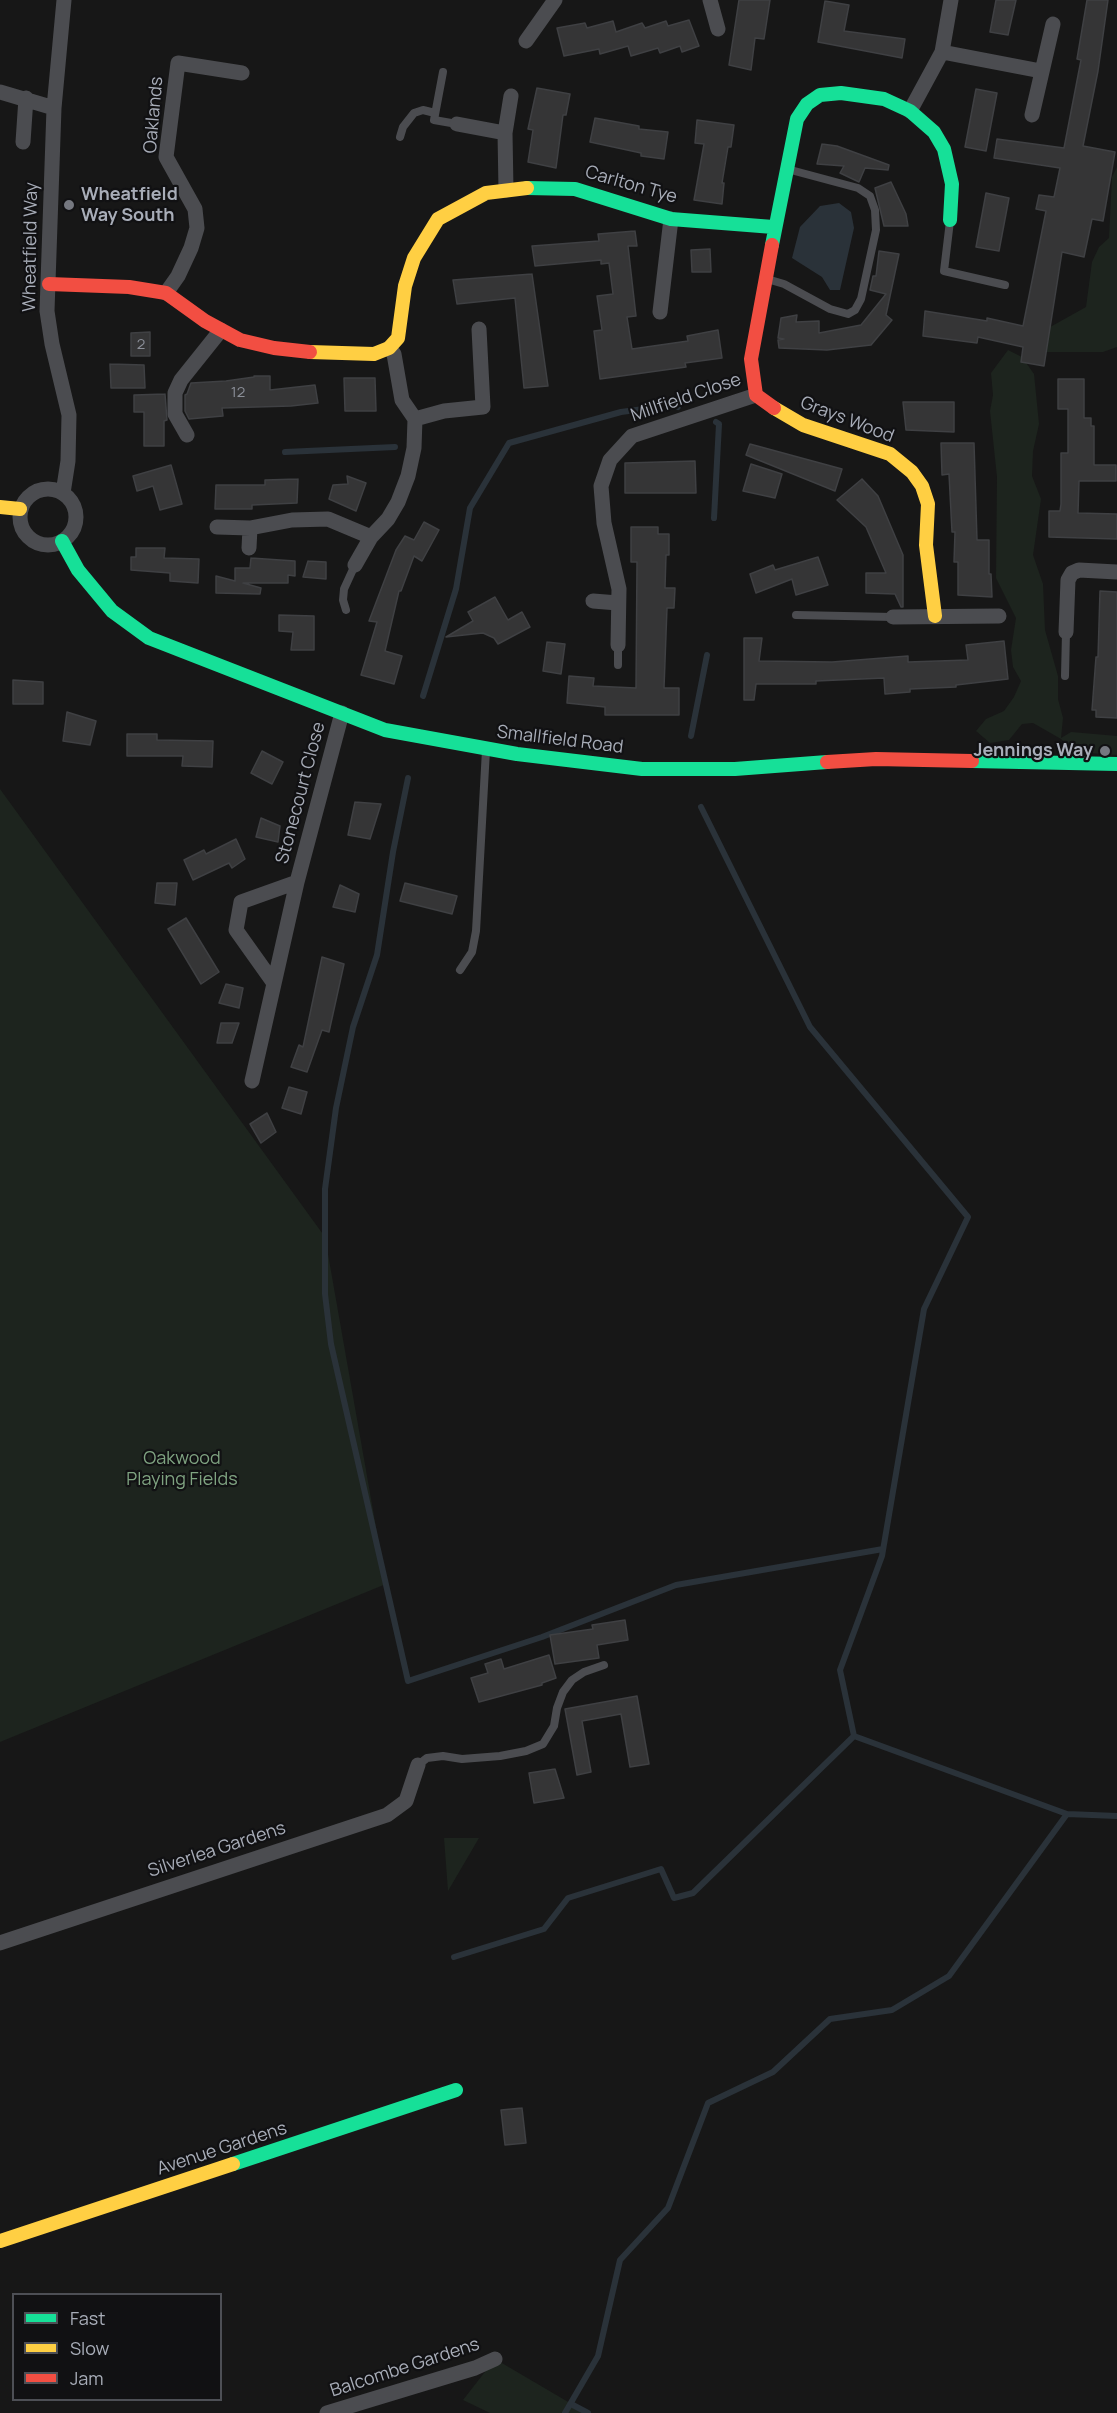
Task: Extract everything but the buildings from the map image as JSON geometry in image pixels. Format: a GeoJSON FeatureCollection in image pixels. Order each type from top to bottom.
{"type":"FeatureCollection","features":[{"type":"Feature","properties":{"kind":"street","name":"Wheatfield Way"},"geometry":{"type":"LineString","coordinates":[[63,493],[69,449],[69,415],[52,344],[47,311],[54,108],[64,0]]}},
{"type":"Feature","properties":{"kind":"street"},"geometry":{"type":"LineString","coordinates":[[526,41],[555,0]]}},
{"type":"Feature","properties":{"kind":"street"},"geometry":{"type":"LineString","coordinates":[[710,0],[718,29]]}},
{"type":"Feature","properties":{"kind":"street"},"geometry":{"type":"LineString","coordinates":[[910,111],[942,52],[951,0]]}},
{"type":"Feature","properties":{"kind":"street"},"geometry":{"type":"LineString","coordinates":[[1032,116],[1053,24]]}},
{"type":"Feature","properties":{"kind":"street"},"geometry":{"type":"LineString","coordinates":[[942,52],[1041,70]]}},
{"type":"Feature","properties":{"kind":"street","name":"Oaklands"},"geometry":{"type":"LineString","coordinates":[[166,293],[178,276],[197,228],[195,208],[166,158],[178,63],[242,73]]}},
{"type":"Feature","properties":{"kind":"street"},"geometry":{"type":"LineString","coordinates":[[0,92],[54,108]]}},
{"type":"Feature","properties":{"kind":"street"},"geometry":{"type":"LineString","coordinates":[[756,395],[751,359],[773,227],[797,119],[807,104],[820,95],[841,93],[884,99],[910,111],[934,132],[944,149],[952,184],[950,220]]}},
{"type":"Feature","properties":{"kind":"street"},"geometry":{"type":"LineString","coordinates":[[506,190],[505,133],[511,96]]}},
{"type":"Feature","properties":{"kind":"street"},"geometry":{"type":"LineString","coordinates":[[23,142],[26,98]]}},
{"type":"Feature","properties":{"kind":"street"},"geometry":{"type":"LineString","coordinates":[[457,124],[505,133]]}},
{"type":"Feature","properties":{"kind":"street","name":"Carlton Tye"},"geometry":{"type":"LineString","coordinates":[[389,348],[398,338],[405,286],[414,258],[438,219],[486,193],[537,187],[575,189],[671,219],[773,227]]}},
{"type":"Feature","properties":{"kind":"street"},"geometry":{"type":"LineString","coordinates":[[660,312],[671,219]]}},
{"type":"Feature","properties":{"kind":"street"},"geometry":{"type":"LineString","coordinates":[[49,284],[129,287],[166,293],[240,340],[274,348],[314,353],[374,354],[389,348],[394,354],[402,400],[415,419],[414,448],[408,476],[393,511],[371,537],[355,565]]}},
{"type":"Feature","properties":{"kind":"street"},"geometry":{"type":"LineString","coordinates":[[415,419],[444,411],[483,407],[479,329]]}},
{"type":"Feature","properties":{"kind":"street"},"geometry":{"type":"LineString","coordinates":[[187,435],[175,414],[175,393],[181,380],[221,330]]}},
{"type":"Feature","properties":{"kind":"street","name":"Millfield Close"},"geometry":{"type":"LineString","coordinates":[[618,645],[619,590],[604,523],[601,486],[610,460],[632,436],[756,395]]}},
{"type":"Feature","properties":{"kind":"street","name":"Grays Wood"},"geometry":{"type":"LineString","coordinates":[[756,395],[775,409],[803,424],[890,454],[912,472],[922,486],[928,504],[926,544],[935,616]]}},
{"type":"Feature","properties":{"kind":"street"},"geometry":{"type":"LineString","coordinates":[[42,489],[53,489],[63,493],[74,507],[76,515],[73,530],[62,541],[44,545],[27,536],[19,519],[20,509],[33,493],[42,489]]}},
{"type":"Feature","properties":{"kind":"street"},"geometry":{"type":"LineString","coordinates":[[0,507],[20,509]]}},
{"type":"Feature","properties":{"kind":"street"},"geometry":{"type":"LineString","coordinates":[[217,527],[250,528],[292,520],[328,519],[371,537]]}},
{"type":"Feature","properties":{"kind":"street"},"geometry":{"type":"LineString","coordinates":[[249,548],[250,528]]}},
{"type":"Feature","properties":{"kind":"street","name":"Smallfield Road"},"geometry":{"type":"LineString","coordinates":[[62,541],[78,570],[112,611],[149,638],[385,730],[486,748],[642,769],[735,769],[876,759],[1117,764]]}},
{"type":"Feature","properties":{"kind":"street"},"geometry":{"type":"LineString","coordinates":[[1066,632],[1068,580],[1072,573],[1079,570],[1117,572]]}},
{"type":"Feature","properties":{"kind":"street"},"geometry":{"type":"LineString","coordinates":[[593,601],[618,603]]}},
{"type":"Feature","properties":{"kind":"street"},"geometry":{"type":"LineString","coordinates":[[893,617],[999,616]]}},
{"type":"Feature","properties":{"kind":"street","name":"Stonecourt Close"},"geometry":{"type":"LineString","coordinates":[[252,1081],[297,882],[342,713]]}},
{"type":"Feature","properties":{"kind":"street","name":"Stonecourt Close"},"geometry":{"type":"LineString","coordinates":[[273,982],[236,930],[241,902],[297,882]]}},
{"type":"Feature","properties":{"kind":"street","name":"Silverlea Gardens"},"geometry":{"type":"LineString","coordinates":[[0,1943],[387,1815],[406,1801],[418,1765]]}},
{"type":"Feature","properties":{"kind":"street","name":"Avenue Gardens"},"geometry":{"type":"LineString","coordinates":[[0,2241],[456,2090]]}},
{"type":"Feature","properties":{"kind":"street","name":"Balcombe Gardens"},"geometry":{"type":"LineString","coordinates":[[327,2413],[475,2368],[495,2359]]}},
{"type":"Feature","properties":{"kind":"lane"},"geometry":{"type":"LineString","coordinates":[[443,72],[434,120],[457,124]]}},
{"type":"Feature","properties":{"kind":"lane"},"geometry":{"type":"LineString","coordinates":[[400,137],[403,126],[414,113],[423,110],[435,112]]}},
{"type":"Feature","properties":{"kind":"lane"},"geometry":{"type":"LineString","coordinates":[[765,278],[784,284],[830,309],[849,314],[855,310],[861,299],[876,230],[875,210],[870,196],[858,188],[786,168]]}},
{"type":"Feature","properties":{"kind":"lane"},"geometry":{"type":"LineString","coordinates":[[950,220],[944,271],[1005,285]]}},
{"type":"Feature","properties":{"kind":"lane"},"geometry":{"type":"LineString","coordinates":[[346,610],[343,600],[344,590],[355,565]]}},
{"type":"Feature","properties":{"kind":"lane"},"geometry":{"type":"LineString","coordinates":[[796,615],[893,617]]}},
{"type":"Feature","properties":{"kind":"lane"},"geometry":{"type":"LineString","coordinates":[[1065,676],[1066,632]]}},
{"type":"Feature","properties":{"kind":"lane"},"geometry":{"type":"LineString","coordinates":[[618,645],[618,665]]}},
{"type":"Feature","properties":{"kind":"lane"},"geometry":{"type":"LineString","coordinates":[[460,970],[472,952],[476,931],[486,748]]}},
{"type":"Feature","properties":{"kind":"lane"},"geometry":{"type":"LineString","coordinates":[[418,1765],[427,1758],[442,1756],[462,1759],[500,1756],[526,1751],[543,1744],[554,1726],[563,1692],[572,1680],[584,1672],[604,1665]]}},
{"type":"Feature","properties":{"kind":"green space"},"geometry":{"type":"Polygon","coordinates":[[[1117,167],[1117,347],[1103,352],[1039,352],[1034,336],[1086,307],[1092,262],[1099,247],[1109,238],[1112,177],[1117,167]]]}},
{"type":"Feature","properties":{"kind":"green space"},"geometry":{"type":"Polygon","coordinates":[[[1008,350],[1022,357],[1034,374],[1039,424],[1033,451],[1032,476],[1041,499],[1033,555],[1043,584],[1045,630],[1058,676],[1058,699],[1063,718],[1061,738],[1071,732],[1117,736],[1117,755],[1075,752],[1061,739],[1033,723],[1022,724],[1009,740],[990,743],[976,731],[986,719],[1004,711],[1021,681],[1013,667],[1011,650],[1016,618],[996,578],[997,477],[990,411],[993,395],[991,373],[1008,350]]]}},
{"type":"Feature","properties":{"kind":"green space","name":"Oakwood Playing Fields"},"geometry":{"type":"Polygon","coordinates":[[[0,789],[325,1237],[386,1584],[0,1742],[0,789]]]}},
{"type":"Feature","properties":{"kind":"green space"},"geometry":{"type":"Polygon","coordinates":[[[444,1838],[479,1838],[448,1891],[444,1838]]]}},
{"type":"Feature","properties":{"kind":"green space"},"geometry":{"type":"Polygon","coordinates":[[[495,2359],[587,2413],[490,2413],[463,2400],[495,2359]]]}},
{"type":"Feature","properties":{"kind":"shaded area"},"geometry":{"type":"Polygon","coordinates":[[[839,203],[851,212],[854,228],[840,290],[830,290],[822,277],[792,258],[800,227],[820,206],[839,203]]]}},
{"type":"Feature","properties":{"kind":"waterway"},"geometry":{"type":"LineString","coordinates":[[423,696],[456,589],[470,508],[509,443],[621,412],[674,405],[678,407]]}},
{"type":"Feature","properties":{"kind":"waterway"},"geometry":{"type":"LineString","coordinates":[[714,518],[719,424],[716,422]]}},
{"type":"Feature","properties":{"kind":"waterway"},"geometry":{"type":"LineString","coordinates":[[285,452],[395,447]]}},
{"type":"Feature","properties":{"kind":"waterway"},"geometry":{"type":"LineString","coordinates":[[691,736],[707,655]]}},
{"type":"Feature","properties":{"kind":"waterway"},"geometry":{"type":"LineString","coordinates":[[408,778],[393,852],[377,955],[353,1027],[336,1108],[325,1189],[325,1294],[331,1344],[408,1681],[542,1637],[676,1585],[883,1549]]}},
{"type":"Feature","properties":{"kind":"waterway"},"geometry":{"type":"LineString","coordinates":[[701,807],[810,1027],[968,1217],[924,1309],[882,1556],[840,1670],[854,1736]]}},
{"type":"Feature","properties":{"kind":"waterway"},"geometry":{"type":"LineString","coordinates":[[454,1957],[544,1929],[568,1898],[661,1869],[674,1898],[693,1893],[854,1736],[1067,1814]]}},
{"type":"Feature","properties":{"kind":"waterway"},"geometry":{"type":"LineString","coordinates":[[565,2413],[598,2356],[620,2260],[668,2208],[708,2103],[773,2072],[830,2019],[892,2010],[949,1976],[1067,1814],[1117,1816]]}},
{"type":"Feature","properties":{"kind":"waterway"},"geometry":{"type":"LineString","coordinates":[[571,2404],[588,2413]]}},
{"type":"Feature","properties":{"kind":"traffic: fast"},"geometry":{"type":"LineString","coordinates":[[772,245],[797,119],[807,104],[820,95],[841,93],[884,99],[910,111],[934,132],[944,149],[952,184],[950,220]]}},
{"type":"Feature","properties":{"kind":"traffic: fast"},"geometry":{"type":"LineString","coordinates":[[527,188],[575,189],[671,219],[773,227]]}},
{"type":"Feature","properties":{"kind":"traffic: fast"},"geometry":{"type":"LineString","coordinates":[[62,541],[78,570],[112,611],[149,638],[385,730],[517,754],[642,769],[735,769],[827,762]]}},
{"type":"Feature","properties":{"kind":"traffic: fast"},"geometry":{"type":"LineString","coordinates":[[972,761],[1117,764]]}},
{"type":"Feature","properties":{"kind":"traffic: fast"},"geometry":{"type":"LineString","coordinates":[[233,2164],[456,2090]]}},
{"type":"Feature","properties":{"kind":"traffic: slow"},"geometry":{"type":"LineString","coordinates":[[310,352],[374,354],[389,348],[398,338],[405,286],[414,258],[438,219],[486,193],[527,188]]}},
{"type":"Feature","properties":{"kind":"traffic: slow"},"geometry":{"type":"LineString","coordinates":[[774,408],[803,425],[890,454],[912,472],[922,486],[928,504],[926,545],[935,616]]}},
{"type":"Feature","properties":{"kind":"traffic: slow"},"geometry":{"type":"LineString","coordinates":[[0,507],[20,509]]}},
{"type":"Feature","properties":{"kind":"traffic: slow"},"geometry":{"type":"LineString","coordinates":[[0,2241],[233,2164]]}},
{"type":"Feature","properties":{"kind":"traffic: jam"},"geometry":{"type":"LineString","coordinates":[[772,245],[751,359],[756,395],[774,408]]}},
{"type":"Feature","properties":{"kind":"traffic: jam"},"geometry":{"type":"LineString","coordinates":[[49,284],[129,287],[166,293],[205,321],[240,340],[274,348],[310,352]]}},
{"type":"Feature","properties":{"kind":"traffic: jam"},"geometry":{"type":"LineString","coordinates":[[827,762],[876,759],[972,761]]}},
{"type":"Feature","properties":{"kind":"place","name":"Wheatfield Way South"},"geometry":{"type":"Point","coordinates":[69,205]}},
{"type":"Feature","properties":{"kind":"place","name":"Jennings Way"},"geometry":{"type":"Point","coordinates":[1105,751]}}]}
